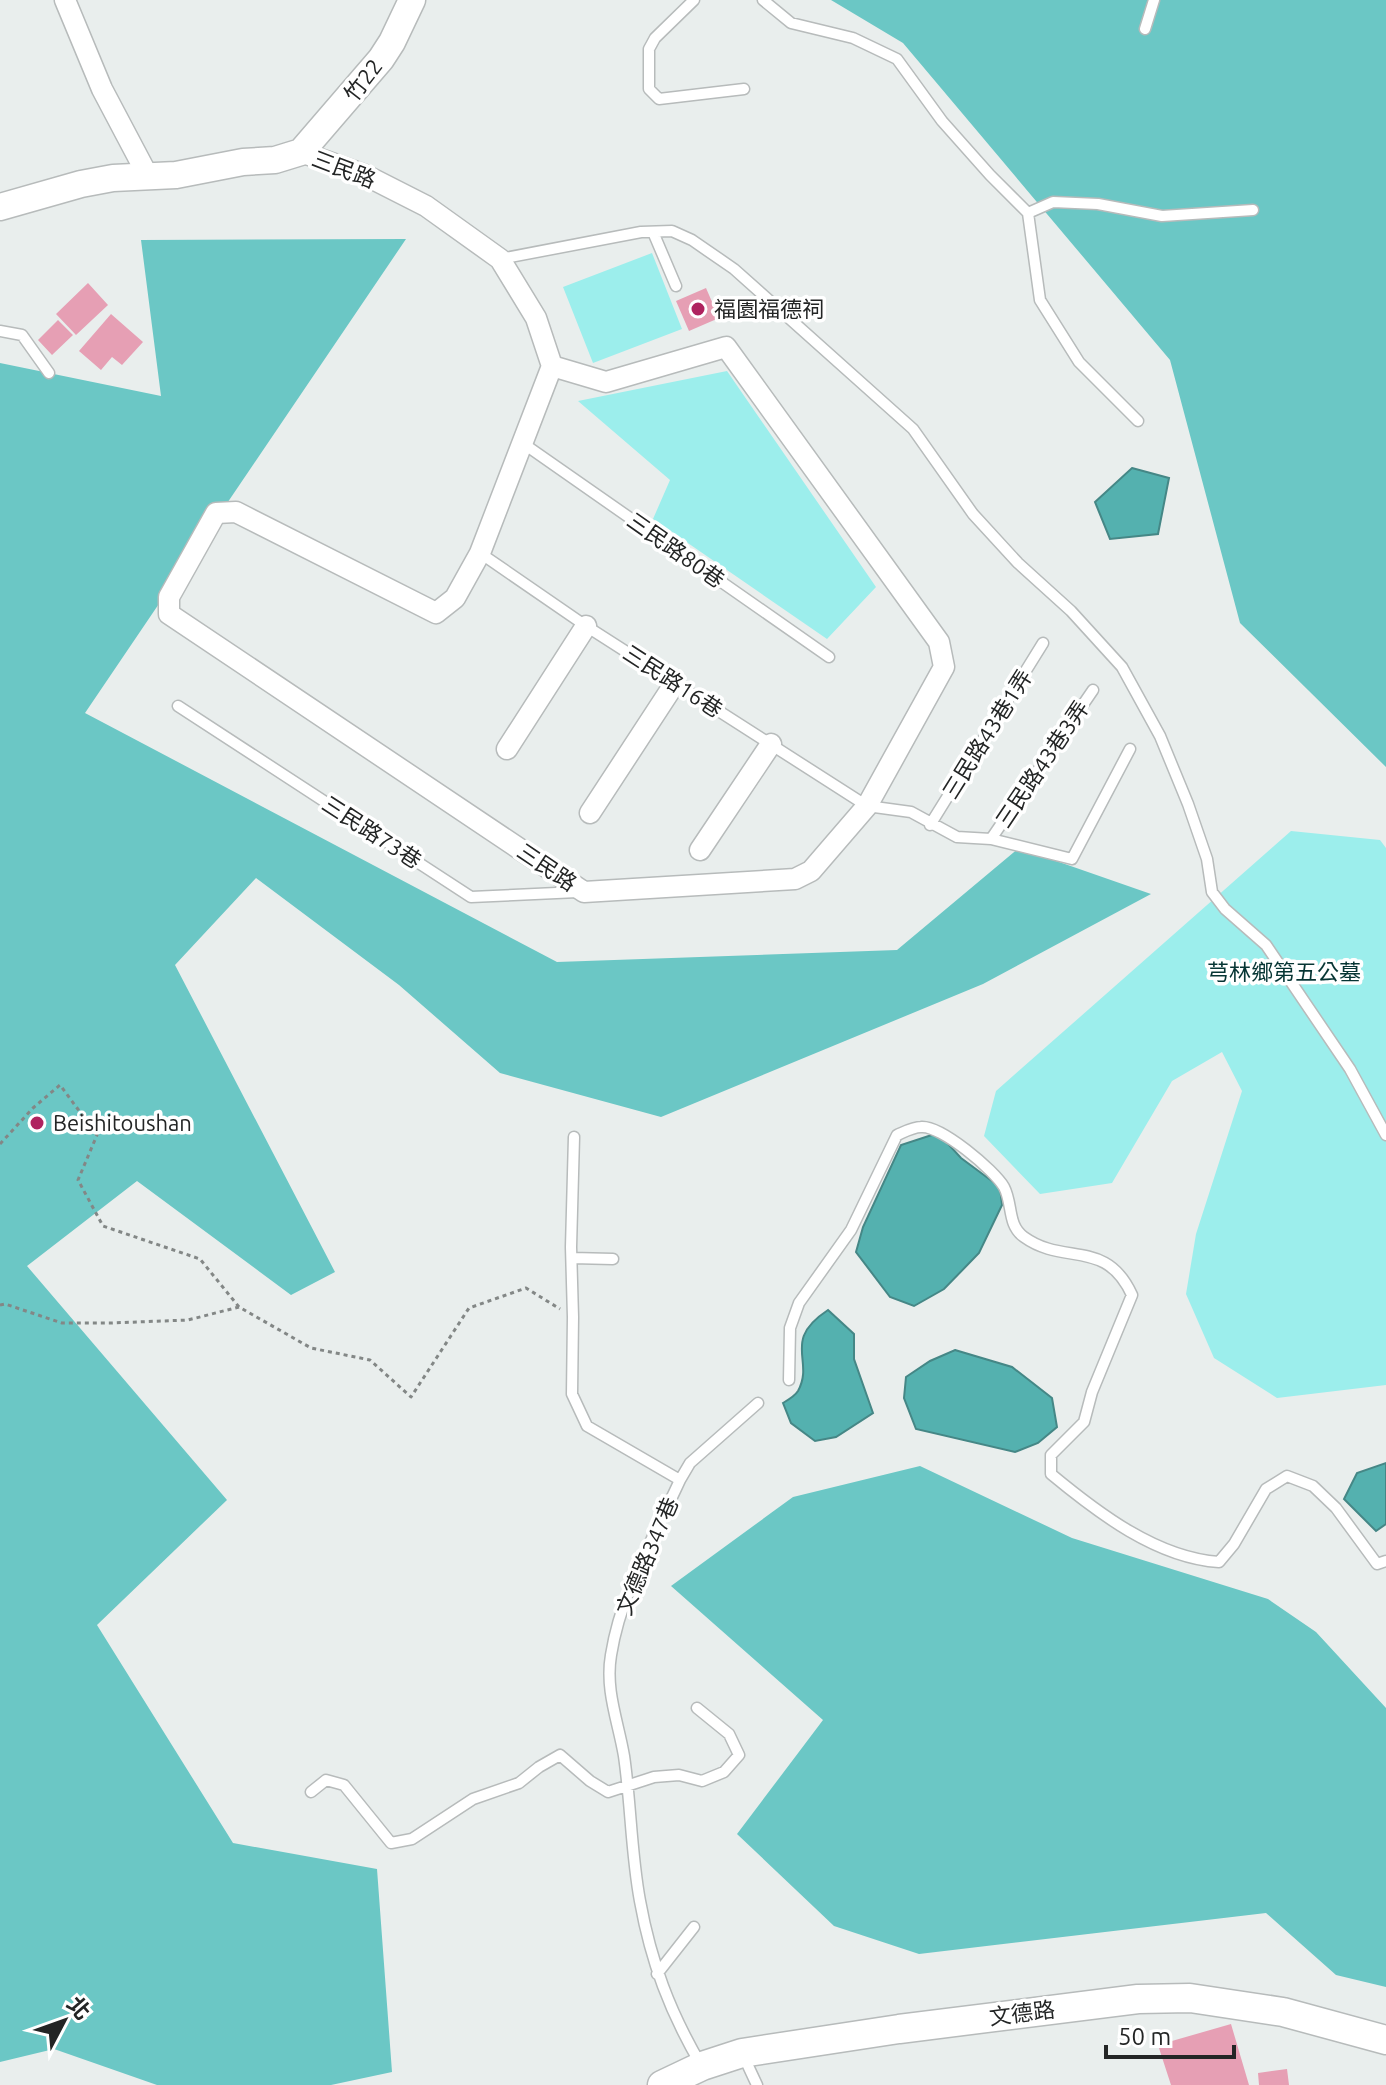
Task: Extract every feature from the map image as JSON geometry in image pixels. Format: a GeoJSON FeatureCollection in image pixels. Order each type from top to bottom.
{"type":"FeatureCollection","features":[{"type":"Feature","properties":{"kind":"main road","name":"文德路"},"geometry":{"type":"LineString","coordinates":[[662,2085],[702,2066],[742,2053],[899,2029],[1138,1999],[1190,1998],[1283,2012],[1386,2040]]}},
{"type":"Feature","properties":{"kind":"street"},"geometry":{"type":"LineString","coordinates":[[0,207],[81,184],[113,178],[149,178],[102,89],[65,0]]}},
{"type":"Feature","properties":{"kind":"street","name":"竹22"},"geometry":{"type":"LineString","coordinates":[[301,152],[381,59],[412,0]]}},
{"type":"Feature","properties":{"kind":"street","name":"三民路"},"geometry":{"type":"LineString","coordinates":[[149,178],[275,160],[301,152],[365,175],[426,206],[500,259],[536,318],[552,366],[480,553],[455,598],[436,613],[236,512],[216,513],[169,597],[169,614],[584,892],[795,879],[811,871],[867,806],[944,667],[939,642],[726,347],[606,382],[552,366]]}},
{"type":"Feature","properties":{"kind":"street"},"geometry":{"type":"LineString","coordinates":[[507,749],[586,626]]}},
{"type":"Feature","properties":{"kind":"street"},"geometry":{"type":"LineString","coordinates":[[590,813],[675,683]]}},
{"type":"Feature","properties":{"kind":"street"},"geometry":{"type":"LineString","coordinates":[[700,850],[771,744]]}},
{"type":"Feature","properties":{"kind":"lane"},"geometry":{"type":"LineString","coordinates":[[694,0],[655,38],[649,49],[649,89],[659,99],[744,89]]}},
{"type":"Feature","properties":{"kind":"lane"},"geometry":{"type":"LineString","coordinates":[[763,0],[791,23],[853,38],[897,59],[942,121],[1028,213],[1040,300],[1079,362],[1138,421]]}},
{"type":"Feature","properties":{"kind":"lane"},"geometry":{"type":"LineString","coordinates":[[1145,29],[1154,0]]}},
{"type":"Feature","properties":{"kind":"lane"},"geometry":{"type":"LineString","coordinates":[[1028,213],[1053,202],[1098,204],[1162,216],[1253,210]]}},
{"type":"Feature","properties":{"kind":"lane"},"geometry":{"type":"LineString","coordinates":[[500,259],[672,231],[734,269],[881,398],[929,448],[973,514],[1018,563],[1071,611],[1122,667],[1160,736],[1188,804],[1207,859],[1212,892],[1225,909],[1266,945],[1350,1069],[1386,1135]]}},
{"type":"Feature","properties":{"kind":"lane"},"geometry":{"type":"LineString","coordinates":[[653,232],[676,286]]}},
{"type":"Feature","properties":{"kind":"lane"},"geometry":{"type":"LineString","coordinates":[[0,331],[22,335],[49,373]]}},
{"type":"Feature","properties":{"kind":"lane","name":"三民路80巷"},"geometry":{"type":"LineString","coordinates":[[524,444],[829,657]]}},
{"type":"Feature","properties":{"kind":"lane","name":"三民路16巷"},"geometry":{"type":"LineString","coordinates":[[480,553],[586,626],[867,806]]}},
{"type":"Feature","properties":{"kind":"lane","name":"三民路43巷1弄"},"geometry":{"type":"LineString","coordinates":[[930,825],[1043,643]]}},
{"type":"Feature","properties":{"kind":"lane","name":"三民路43巷3弄"},"geometry":{"type":"LineString","coordinates":[[991,839],[1093,690]]}},
{"type":"Feature","properties":{"kind":"lane","name":"三民路73巷"},"geometry":{"type":"LineString","coordinates":[[178,706],[471,897],[584,892]]}},
{"type":"Feature","properties":{"kind":"lane"},"geometry":{"type":"LineString","coordinates":[[867,806],[911,812],[957,837],[991,839],[1072,859],[1130,749]]}},
{"type":"Feature","properties":{"kind":"lane"},"geometry":{"type":"LineString","coordinates":[[789,1380],[790,1328],[799,1303],[851,1230],[897,1135],[921,1126],[944,1133],[1003,1185],[1012,1222],[1022,1236],[1048,1250],[1103,1261],[1123,1276],[1132,1295],[1092,1392],[1084,1422],[1051,1455],[1051,1474],[1094,1507],[1161,1547],[1196,1560],[1219,1562],[1234,1544],[1266,1489],[1287,1476],[1313,1486],[1336,1508],[1377,1564],[1386,1561]]}},
{"type":"Feature","properties":{"kind":"lane","name":"文德路347巷"},"geometry":{"type":"LineString","coordinates":[[574,1137],[572,1394],[587,1426],[680,1480],[625,1597],[611,1654],[608,1685],[624,1756],[640,1900],[657,1974],[677,2022],[702,2066]]}},
{"type":"Feature","properties":{"kind":"lane"},"geometry":{"type":"LineString","coordinates":[[572,1258],[613,1259]]}},
{"type":"Feature","properties":{"kind":"lane"},"geometry":{"type":"LineString","coordinates":[[680,1480],[690,1463],[758,1403]]}},
{"type":"Feature","properties":{"kind":"lane"},"geometry":{"type":"LineString","coordinates":[[311,1792],[326,1780],[344,1785],[391,1843],[412,1839],[473,1799],[519,1783],[560,1755],[608,1792],[654,1777],[679,1775],[702,1781],[724,1772],[739,1755],[729,1734],[697,1708]]}},
{"type":"Feature","properties":{"kind":"lane"},"geometry":{"type":"LineString","coordinates":[[657,1974],[694,1927]]}},
{"type":"Feature","properties":{"kind":"lane"},"geometry":{"type":"LineString","coordinates":[[742,2053],[757,2085]]}},
{"type":"Feature","properties":{"kind":"path"},"geometry":{"type":"LineString","coordinates":[[0,1144],[33,1108],[60,1085],[97,1135],[78,1180],[103,1226],[200,1259],[239,1307],[311,1348],[370,1360],[411,1397],[469,1308],[526,1288],[573,1317]]}},
{"type":"Feature","properties":{"kind":"path"},"geometry":{"type":"LineString","coordinates":[[0,1305],[62,1323],[188,1320],[239,1307]]}},
{"type":"Feature","properties":{"kind":"green space"},"geometry":{"type":"Polygon","coordinates":[[[652,253],[682,329],[593,363],[563,287],[652,253]]]}},
{"type":"Feature","properties":{"kind":"green space"},"geometry":{"type":"Polygon","coordinates":[[[727,371],[876,587],[827,639],[653,519],[670,480],[578,401],[727,371]]]}},
{"type":"Feature","properties":{"kind":"green space","name":"芎林鄉第五公墓"},"geometry":{"type":"Polygon","coordinates":[[[1291,831],[1380,840],[1386,848],[1386,1385],[1277,1398],[1214,1358],[1186,1294],[1196,1234],[1242,1091],[1222,1052],[1172,1081],[1112,1183],[1040,1194],[984,1136],[996,1091],[1291,831]]]}},
{"type":"Feature","properties":{"kind":"shaded area"},"geometry":{"type":"Polygon","coordinates":[[[831,0],[1386,0],[1386,767],[1240,623],[1170,360],[903,43],[831,0]]]}},
{"type":"Feature","properties":{"kind":"shaded area"},"geometry":{"type":"Polygon","coordinates":[[[406,239],[85,713],[557,962],[897,950],[1019,848],[1151,894],[983,984],[661,1117],[500,1073],[399,985],[256,878],[175,965],[335,1272],[291,1295],[137,1181],[27,1266],[227,1500],[97,1625],[233,1843],[377,1869],[392,2072],[331,2085],[157,2085],[54,2049],[0,2062],[0,363],[161,396],[141,240],[406,239]]]}},
{"type":"Feature","properties":{"kind":"shaded area"},"geometry":{"type":"Polygon","coordinates":[[[1132,468],[1169,478],[1158,534],[1110,539],[1095,502],[1132,468]]]}},
{"type":"Feature","properties":{"kind":"shaded area"},"geometry":{"type":"Polygon","coordinates":[[[938,1133],[961,1158],[1000,1187],[1002,1205],[979,1253],[944,1289],[914,1306],[890,1297],[856,1252],[863,1227],[901,1145],[938,1133]]]}},
{"type":"Feature","properties":{"kind":"shaded area"},"geometry":{"type":"Polygon","coordinates":[[[828,1310],[854,1334],[854,1359],[873,1413],[836,1437],[815,1441],[791,1423],[783,1403],[797,1393],[802,1380],[802,1341],[806,1331],[828,1310]]]}},
{"type":"Feature","properties":{"kind":"shaded area"},"geometry":{"type":"Polygon","coordinates":[[[955,1350],[1012,1367],[1052,1398],[1057,1427],[1038,1443],[1015,1452],[916,1429],[904,1398],[906,1377],[930,1361],[955,1350]]]}},
{"type":"Feature","properties":{"kind":"shaded area"},"geometry":{"type":"Polygon","coordinates":[[[1386,1463],[1386,1524],[1376,1531],[1344,1499],[1357,1473],[1386,1463]]]}},
{"type":"Feature","properties":{"kind":"shaded area"},"geometry":{"type":"Polygon","coordinates":[[[920,1466],[1072,1538],[1268,1599],[1316,1632],[1386,1708],[1386,1987],[1336,1975],[1266,1913],[919,1954],[834,1926],[737,1834],[823,1720],[671,1586],[793,1497],[920,1466]]]}},
{"type":"Feature","properties":{"kind":"building"},"geometry":{"type":"Polygon","coordinates":[[[88,283],[108,305],[76,335],[56,314],[88,283]]]}},
{"type":"Feature","properties":{"kind":"building","name":"福園福德祠"},"geometry":{"type":"Polygon","coordinates":[[[706,288],[719,318],[689,331],[676,301],[706,288]]]}},
{"type":"Feature","properties":{"kind":"building"},"geometry":{"type":"Polygon","coordinates":[[[111,314],[143,342],[122,365],[112,357],[101,370],[79,351],[111,314]]]}},
{"type":"Feature","properties":{"kind":"building"},"geometry":{"type":"Polygon","coordinates":[[[58,320],[73,335],[52,355],[38,340],[58,320]]]}},
{"type":"Feature","properties":{"kind":"building"},"geometry":{"type":"Polygon","coordinates":[[[1231,2024],[1249,2085],[1171,2085],[1158,2045],[1231,2024]]]}},
{"type":"Feature","properties":{"kind":"building"},"geometry":{"type":"Polygon","coordinates":[[[1287,2069],[1289,2085],[1259,2085],[1258,2073],[1287,2069]]]}},
{"type":"Feature","properties":{"kind":"place","name":"福園福德祠"},"geometry":{"type":"Point","coordinates":[698,309]}},
{"type":"Feature","properties":{"kind":"place","name":"Beishitoushan"},"geometry":{"type":"Point","coordinates":[37,1123]}}]}
